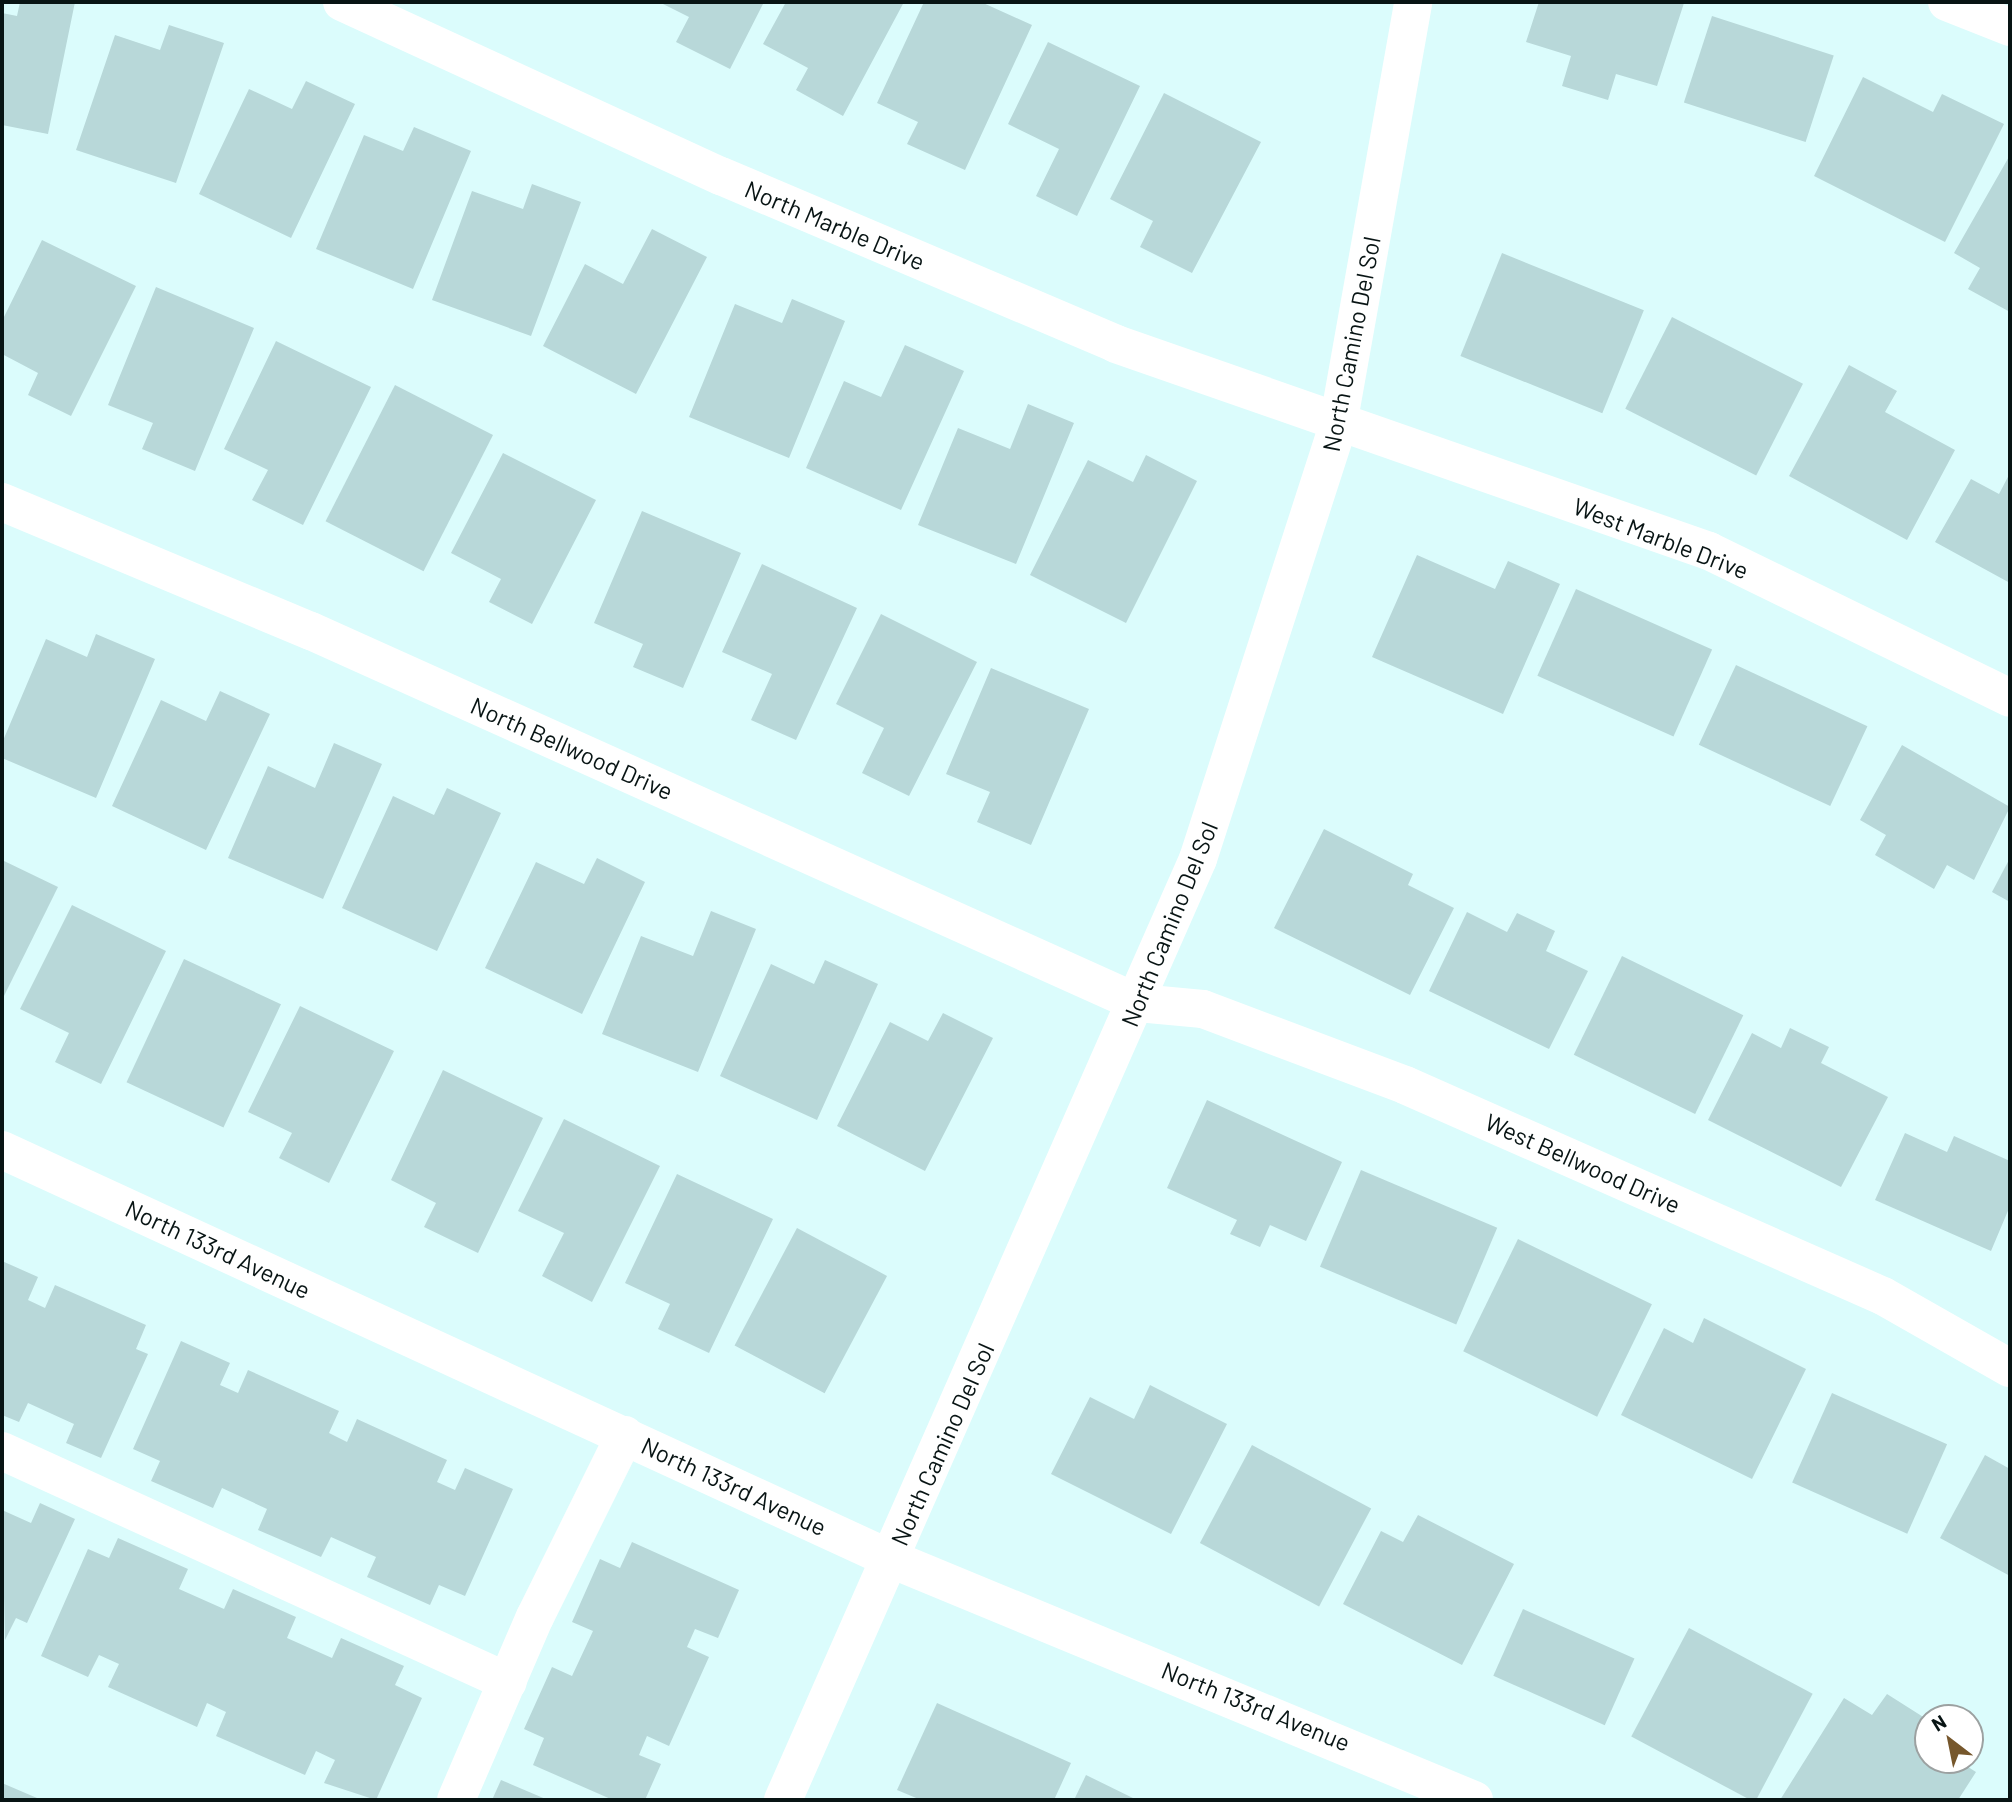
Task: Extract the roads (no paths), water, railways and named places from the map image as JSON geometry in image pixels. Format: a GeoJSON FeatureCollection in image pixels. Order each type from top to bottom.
{"type":"FeatureCollection","features":[{"type":"Feature","properties":{"kind":"street","name":"North Marble Drive"},"geometry":{"type":"LineString","coordinates":[[342,2],[721,176],[1090,334],[1338,425]]}},
{"type":"Feature","properties":{"kind":"street","name":"North Camino Del Sol"},"geometry":{"type":"LineString","coordinates":[[783,1800],[1138,1003],[1198,859],[1338,425],[1413,2]]}},
{"type":"Feature","properties":{"kind":"street"},"geometry":{"type":"LineString","coordinates":[[1947,2],[2010,27]]}},
{"type":"Feature","properties":{"kind":"street","name":"West Marble Drive"},"geometry":{"type":"LineString","coordinates":[[1338,425],[1709,551],[2010,698]]}},
{"type":"Feature","properties":{"kind":"street","name":"North Bellwood Drive"},"geometry":{"type":"LineString","coordinates":[[2,502],[311,631],[1138,1003]]}},
{"type":"Feature","properties":{"kind":"street","name":"West Bellwood Drive"},"geometry":{"type":"LineString","coordinates":[[1138,1003],[1203,1009],[1405,1085],[1883,1296],[2010,1368]]}},
{"type":"Feature","properties":{"kind":"street","name":"North 133rd Avenue"},"geometry":{"type":"LineString","coordinates":[[2,1150],[891,1559],[1475,1800]]}},
{"type":"Feature","properties":{"kind":"street"},"geometry":{"type":"LineString","coordinates":[[456,1800],[508,1682],[625,1435]]}},
{"type":"Feature","properties":{"kind":"street"},"geometry":{"type":"LineString","coordinates":[[2,1451],[508,1682]]}}]}
